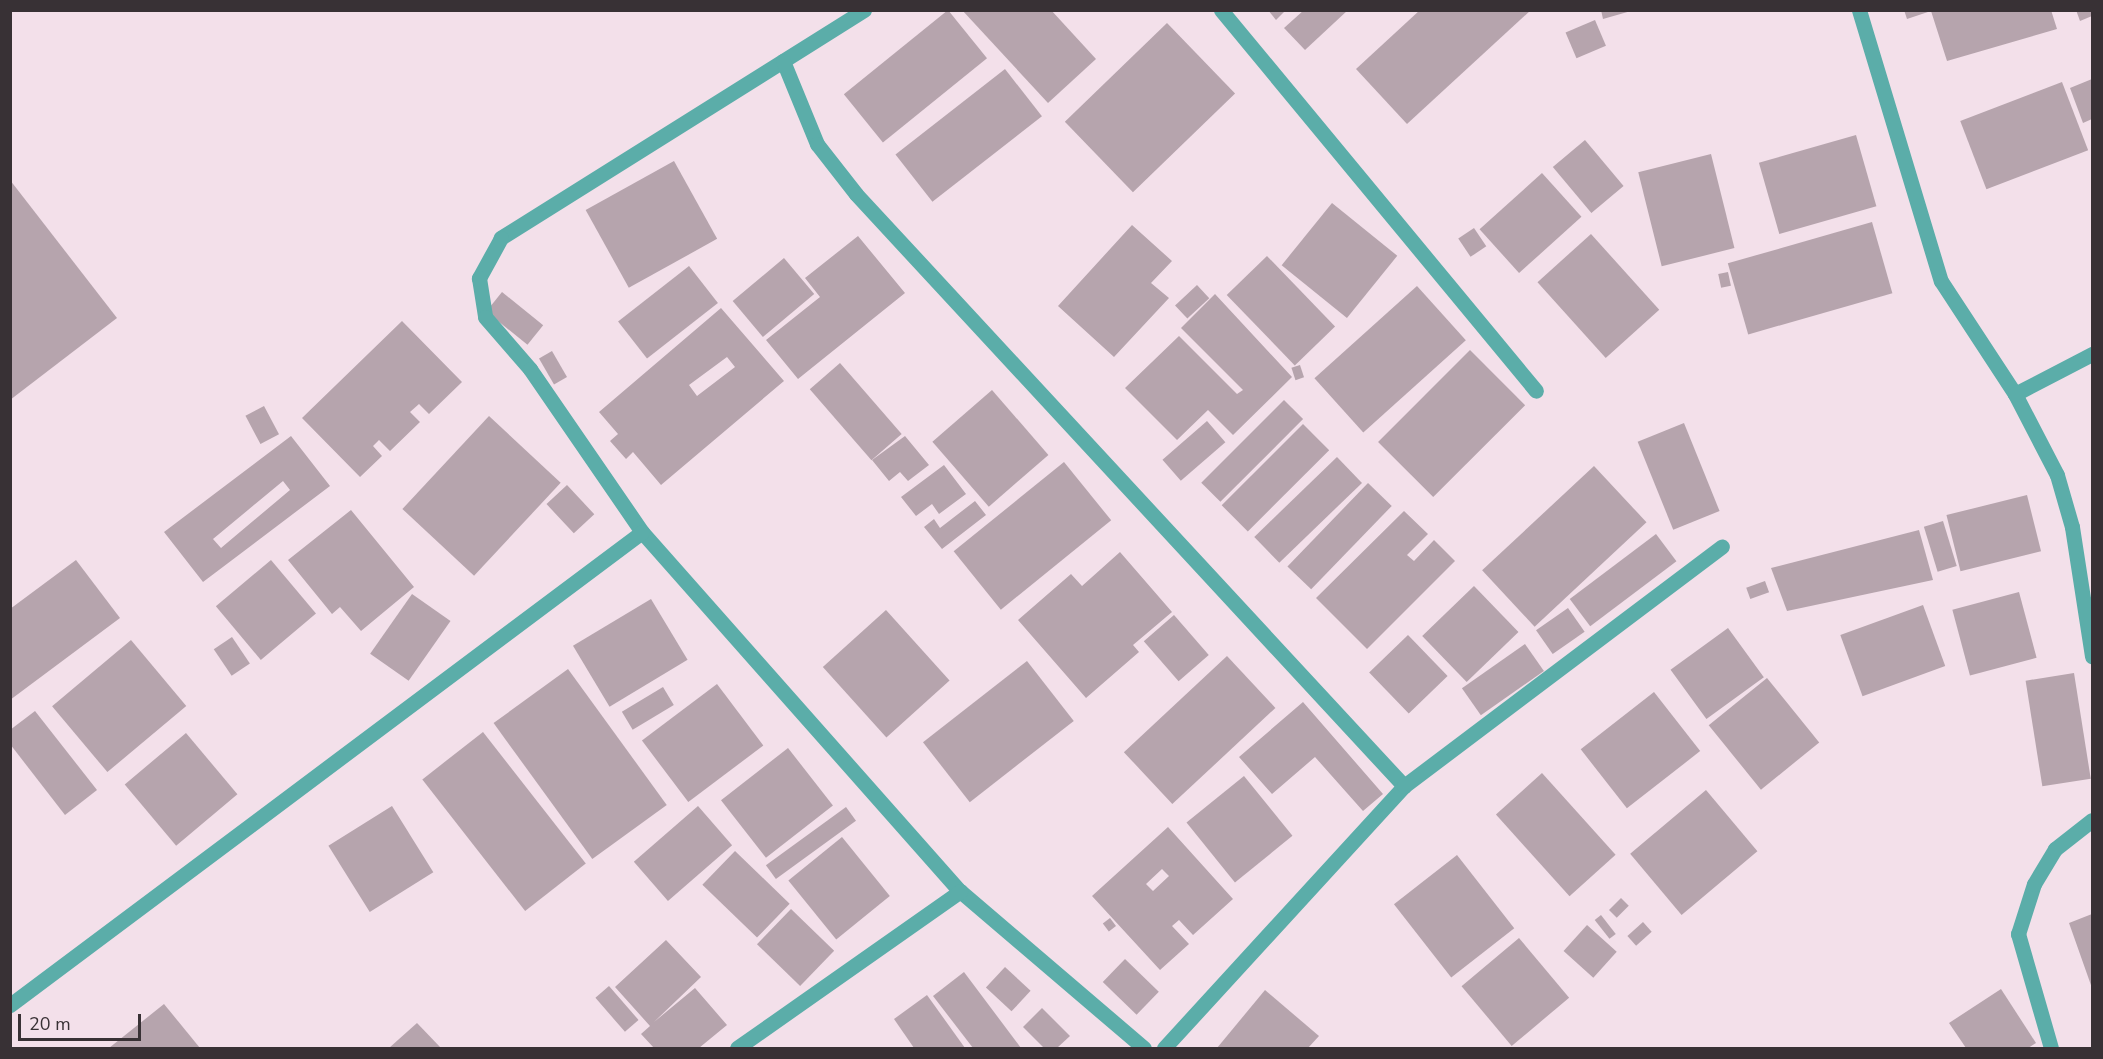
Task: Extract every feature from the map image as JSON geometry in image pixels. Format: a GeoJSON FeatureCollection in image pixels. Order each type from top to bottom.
{"type":"FeatureCollection","features":[{"type":"Feature","properties":{"kind":"street"},"geometry":{"type":"LineString","coordinates":[[864,10],[501,238],[479,278],[485,317],[530,369],[642,532],[960,891],[1144,1048]]}},
{"type":"Feature","properties":{"kind":"street"},"geometry":{"type":"LineString","coordinates":[[1221,10],[1536,391]]}},
{"type":"Feature","properties":{"kind":"street"},"geometry":{"type":"LineString","coordinates":[[1859,10],[1941,281],[2015,394],[2057,475],[2072,527],[2092,656]]}},
{"type":"Feature","properties":{"kind":"street"},"geometry":{"type":"LineString","coordinates":[[783,61],[817,144],[856,194],[1404,786]]}},
{"type":"Feature","properties":{"kind":"street"},"geometry":{"type":"LineString","coordinates":[[2015,394],[2092,354]]}},
{"type":"Feature","properties":{"kind":"street"},"geometry":{"type":"LineString","coordinates":[[10,1005],[642,532]]}},
{"type":"Feature","properties":{"kind":"street"},"geometry":{"type":"LineString","coordinates":[[1164,1048],[1404,786],[1722,546]]}},
{"type":"Feature","properties":{"kind":"street"},"geometry":{"type":"LineString","coordinates":[[2051,1048],[2018,934],[2034,884],[2055,849],[2092,820]]}},
{"type":"Feature","properties":{"kind":"street"},"geometry":{"type":"LineString","coordinates":[[737,1048],[960,891]]}},
{"type":"Feature","properties":{"kind":"building"},"geometry":{"type":"Polygon","coordinates":[[[948,10],[987,58],[883,143],[844,94],[948,10]]]}},
{"type":"Feature","properties":{"kind":"building"},"geometry":{"type":"Polygon","coordinates":[[[962,10],[1051,10],[1096,59],[1048,103],[962,10]]]}},
{"type":"Feature","properties":{"kind":"building"},"geometry":{"type":"Polygon","coordinates":[[[1268,10],[1286,10],[1276,20],[1268,10]]]}},
{"type":"Feature","properties":{"kind":"building"},"geometry":{"type":"Polygon","coordinates":[[[1304,10],[1348,10],[1305,50],[1284,28],[1304,10]]]}},
{"type":"Feature","properties":{"kind":"building"},"geometry":{"type":"Polygon","coordinates":[[[1420,10],[1531,10],[1407,124],[1356,69],[1420,10]]]}},
{"type":"Feature","properties":{"kind":"building"},"geometry":{"type":"Polygon","coordinates":[[[1601,10],[1631,10],[1631,11],[1603,19],[1601,10]]]}},
{"type":"Feature","properties":{"kind":"building"},"geometry":{"type":"Polygon","coordinates":[[[1904,10],[2051,10],[2057,29],[1947,61],[1931,11],[1907,19],[1904,10]]]}},
{"type":"Feature","properties":{"kind":"building"},"geometry":{"type":"Polygon","coordinates":[[[2076,10],[2092,10],[2092,16],[2080,21],[2076,10]]]}},
{"type":"Feature","properties":{"kind":"building"},"geometry":{"type":"Polygon","coordinates":[[[1595,20],[1606,46],[1576,58],[1566,33],[1595,20]]]}},
{"type":"Feature","properties":{"kind":"building"},"geometry":{"type":"Polygon","coordinates":[[[1167,23],[1235,93],[1133,192],[1065,122],[1167,23]]]}},
{"type":"Feature","properties":{"kind":"building"},"geometry":{"type":"Polygon","coordinates":[[[1005,69],[1042,116],[932,202],[895,155],[1005,69]]]}},
{"type":"Feature","properties":{"kind":"building"},"geometry":{"type":"Polygon","coordinates":[[[2092,79],[2092,119],[2083,123],[2070,88],[2092,79]]]}},
{"type":"Feature","properties":{"kind":"building"},"geometry":{"type":"Polygon","coordinates":[[[2062,82],[2088,150],[1986,189],[1960,121],[2062,82]]]}},
{"type":"Feature","properties":{"kind":"building"},"geometry":{"type":"Polygon","coordinates":[[[1856,135],[1876,206],[1779,234],[1759,163],[1856,135]]]}},
{"type":"Feature","properties":{"kind":"building"},"geometry":{"type":"Polygon","coordinates":[[[1585,140],[1624,186],[1591,213],[1553,167],[1585,140]]]}},
{"type":"Feature","properties":{"kind":"building"},"geometry":{"type":"Polygon","coordinates":[[[1711,154],[1734,248],[1662,266],[1638,172],[1711,154]]]}},
{"type":"Feature","properties":{"kind":"building"},"geometry":{"type":"Polygon","coordinates":[[[674,161],[717,239],[629,288],[586,210],[674,161]]]}},
{"type":"Feature","properties":{"kind":"building"},"geometry":{"type":"Polygon","coordinates":[[[1542,173],[1581,217],[1519,273],[1480,229],[1542,173]]]}},
{"type":"Feature","properties":{"kind":"building"},"geometry":{"type":"Polygon","coordinates":[[[10,180],[117,318],[10,400],[10,180]]]}},
{"type":"Feature","properties":{"kind":"building"},"geometry":{"type":"Polygon","coordinates":[[[1332,203],[1397,256],[1347,318],[1282,265],[1332,203]]]}},
{"type":"Feature","properties":{"kind":"building"},"geometry":{"type":"Polygon","coordinates":[[[1872,222],[1892,293],[1748,334],[1728,263],[1872,222]]]}},
{"type":"Feature","properties":{"kind":"building"},"geometry":{"type":"Polygon","coordinates":[[[1132,225],[1172,261],[1151,283],[1169,298],[1114,357],[1058,306],[1132,225]]]}},
{"type":"Feature","properties":{"kind":"building"},"geometry":{"type":"Polygon","coordinates":[[[1474,228],[1486,246],[1471,257],[1458,239],[1474,228]]]}},
{"type":"Feature","properties":{"kind":"building"},"geometry":{"type":"Polygon","coordinates":[[[1591,234],[1659,310],[1606,358],[1537,282],[1591,234]]]}},
{"type":"Feature","properties":{"kind":"building"},"geometry":{"type":"Polygon","coordinates":[[[858,236],[905,293],[798,379],[766,340],[820,297],[805,278],[858,236]]]}},
{"type":"Feature","properties":{"kind":"building"},"geometry":{"type":"Polygon","coordinates":[[[1267,256],[1335,326],[1295,365],[1227,295],[1267,256]]]}},
{"type":"Feature","properties":{"kind":"building"},"geometry":{"type":"Polygon","coordinates":[[[784,258],[814,294],[763,337],[733,301],[784,258]]]}},
{"type":"Feature","properties":{"kind":"building"},"geometry":{"type":"Polygon","coordinates":[[[689,266],[718,303],[647,358],[618,321],[689,266]]]}},
{"type":"Feature","properties":{"kind":"building"},"geometry":{"type":"Polygon","coordinates":[[[1728,272],[1731,286],[1721,288],[1718,274],[1728,272]]]}},
{"type":"Feature","properties":{"kind":"building"},"geometry":{"type":"Polygon","coordinates":[[[1197,285],[1209,298],[1187,319],[1175,305],[1197,285]]]}},
{"type":"Feature","properties":{"kind":"building"},"geometry":{"type":"Polygon","coordinates":[[[1417,286],[1466,340],[1363,433],[1314,378],[1417,286]]]}},
{"type":"Feature","properties":{"kind":"building"},"geometry":{"type":"Polygon","coordinates":[[[502,292],[543,325],[527,345],[486,311],[502,292]]]}},
{"type":"Feature","properties":{"kind":"building"},"geometry":{"type":"Polygon","coordinates":[[[1215,294],[1292,377],[1233,435],[1208,410],[1177,440],[1125,388],[1179,336],[1237,394],[1243,390],[1181,328],[1215,294]]]}},
{"type":"Feature","properties":{"kind":"building"},"geometry":{"type":"Polygon","coordinates":[[[721,308],[784,381],[661,485],[633,452],[626,459],[610,441],[618,434],[599,412],[721,308]],[[727,357],[689,385],[697,396],[735,367],[727,357]]]}},
{"type":"Feature","properties":{"kind":"building"},"geometry":{"type":"Polygon","coordinates":[[[402,321],[462,382],[429,414],[419,404],[410,412],[420,422],[390,451],[379,440],[373,446],[382,456],[360,477],[302,418],[402,321]]]}},
{"type":"Feature","properties":{"kind":"building"},"geometry":{"type":"Polygon","coordinates":[[[1470,350],[1525,405],[1433,497],[1378,442],[1470,350]]]}},
{"type":"Feature","properties":{"kind":"building"},"geometry":{"type":"Polygon","coordinates":[[[552,351],[567,377],[554,384],[539,358],[552,351]]]}},
{"type":"Feature","properties":{"kind":"building"},"geometry":{"type":"Polygon","coordinates":[[[840,363],[902,434],[871,460],[810,389],[840,363]]]}},
{"type":"Feature","properties":{"kind":"building"},"geometry":{"type":"Polygon","coordinates":[[[1300,365],[1304,377],[1295,380],[1291,368],[1300,365]]]}},
{"type":"Feature","properties":{"kind":"building"},"geometry":{"type":"Polygon","coordinates":[[[992,390],[1048,455],[989,507],[932,442],[992,390]]]}},
{"type":"Feature","properties":{"kind":"building"},"geometry":{"type":"Polygon","coordinates":[[[1284,400],[1303,419],[1220,502],[1201,483],[1284,400]]]}},
{"type":"Feature","properties":{"kind":"building"},"geometry":{"type":"Polygon","coordinates":[[[264,406],[279,434],[260,444],[245,416],[264,406]]]}},
{"type":"Feature","properties":{"kind":"building"},"geometry":{"type":"Polygon","coordinates":[[[489,416],[561,483],[474,576],[402,509],[489,416]]]}},
{"type":"Feature","properties":{"kind":"building"},"geometry":{"type":"Polygon","coordinates":[[[1207,421],[1225,442],[1181,481],[1162,460],[1207,421]]]}},
{"type":"Feature","properties":{"kind":"building"},"geometry":{"type":"Polygon","coordinates":[[[1684,423],[1720,511],[1673,530],[1638,442],[1684,423]]]}},
{"type":"Feature","properties":{"kind":"building"},"geometry":{"type":"Polygon","coordinates":[[[1303,424],[1329,450],[1248,531],[1222,505],[1303,424]]]}},
{"type":"Feature","properties":{"kind":"building"},"geometry":{"type":"Polygon","coordinates":[[[291,436],[330,486],[203,582],[164,532],[291,436]],[[283,481],[213,539],[221,548],[290,490],[283,481]]]}},
{"type":"Feature","properties":{"kind":"building"},"geometry":{"type":"Polygon","coordinates":[[[905,436],[929,465],[908,481],[900,472],[889,481],[872,460],[905,436]]]}},
{"type":"Feature","properties":{"kind":"building"},"geometry":{"type":"Polygon","coordinates":[[[1337,457],[1362,483],[1279,563],[1254,537],[1337,457]]]}},
{"type":"Feature","properties":{"kind":"building"},"geometry":{"type":"Polygon","coordinates":[[[1064,462],[1111,520],[1001,610],[954,551],[1064,462]]]}},
{"type":"Feature","properties":{"kind":"building"},"geometry":{"type":"Polygon","coordinates":[[[944,465],[966,494],[939,514],[932,504],[916,516],[901,497],[944,465]]]}},
{"type":"Feature","properties":{"kind":"building"},"geometry":{"type":"Polygon","coordinates":[[[1594,466],[1647,522],[1535,627],[1482,570],[1594,466]]]}},
{"type":"Feature","properties":{"kind":"building"},"geometry":{"type":"Polygon","coordinates":[[[1368,483],[1392,506],[1311,589],[1287,566],[1368,483]]]}},
{"type":"Feature","properties":{"kind":"building"},"geometry":{"type":"Polygon","coordinates":[[[567,485],[594,514],[574,533],[547,504],[567,485]]]}},
{"type":"Feature","properties":{"kind":"building"},"geometry":{"type":"Polygon","coordinates":[[[2027,495],[2041,551],[1960,571],[1946,515],[2027,495]]]}},
{"type":"Feature","properties":{"kind":"building"},"geometry":{"type":"Polygon","coordinates":[[[975,501],[986,515],[942,549],[924,527],[934,519],[940,528],[975,501]]]}},
{"type":"Feature","properties":{"kind":"building"},"geometry":{"type":"Polygon","coordinates":[[[351,510],[414,587],[361,631],[340,607],[332,614],[288,560],[351,510]]]}},
{"type":"Feature","properties":{"kind":"building"},"geometry":{"type":"Polygon","coordinates":[[[1404,511],[1428,534],[1407,555],[1414,561],[1434,540],[1455,561],[1367,649],[1316,598],[1404,511]]]}},
{"type":"Feature","properties":{"kind":"building"},"geometry":{"type":"Polygon","coordinates":[[[1943,521],[1957,566],[1938,572],[1924,527],[1943,521]]]}},
{"type":"Feature","properties":{"kind":"building"},"geometry":{"type":"Polygon","coordinates":[[[1919,530],[1933,580],[1787,611],[1771,568],[1919,530]]]}},
{"type":"Feature","properties":{"kind":"building"},"geometry":{"type":"Polygon","coordinates":[[[1656,534],[1676,561],[1590,626],[1570,599],[1656,534]]]}},
{"type":"Feature","properties":{"kind":"building"},"geometry":{"type":"Polygon","coordinates":[[[1120,552],[1172,612],[1133,645],[1139,652],[1086,698],[1018,620],[1071,574],[1082,586],[1120,552]]]}},
{"type":"Feature","properties":{"kind":"building"},"geometry":{"type":"Polygon","coordinates":[[[76,560],[120,618],[10,700],[10,609],[76,560]]]}},
{"type":"Feature","properties":{"kind":"building"},"geometry":{"type":"Polygon","coordinates":[[[271,560],[316,614],[261,660],[216,606],[271,560]]]}},
{"type":"Feature","properties":{"kind":"building"},"geometry":{"type":"Polygon","coordinates":[[[1765,581],[1769,592],[1750,599],[1746,588],[1765,581]]]}},
{"type":"Feature","properties":{"kind":"building"},"geometry":{"type":"Polygon","coordinates":[[[1474,586],[1518,632],[1467,682],[1422,636],[1474,586]]]}},
{"type":"Feature","properties":{"kind":"building"},"geometry":{"type":"Polygon","coordinates":[[[2019,592],[2037,658],[1970,676],[1952,610],[2019,592]]]}},
{"type":"Feature","properties":{"kind":"building"},"geometry":{"type":"Polygon","coordinates":[[[412,594],[451,621],[409,681],[370,654],[412,594]]]}},
{"type":"Feature","properties":{"kind":"building"},"geometry":{"type":"Polygon","coordinates":[[[651,599],[688,660],[610,707],[573,646],[651,599]]]}},
{"type":"Feature","properties":{"kind":"building"},"geometry":{"type":"Polygon","coordinates":[[[1923,605],[1945,666],[1863,696],[1840,635],[1923,605]]]}},
{"type":"Feature","properties":{"kind":"building"},"geometry":{"type":"Polygon","coordinates":[[[1568,608],[1585,632],[1553,654],[1536,630],[1568,608]]]}},
{"type":"Feature","properties":{"kind":"building"},"geometry":{"type":"Polygon","coordinates":[[[886,610],[950,681],[886,737],[823,667],[886,610]]]}},
{"type":"Feature","properties":{"kind":"building"},"geometry":{"type":"Polygon","coordinates":[[[1174,615],[1209,655],[1179,681],[1144,641],[1174,615]]]}},
{"type":"Feature","properties":{"kind":"building"},"geometry":{"type":"Polygon","coordinates":[[[1728,628],[1764,677],[1706,719],[1671,670],[1728,628]]]}},
{"type":"Feature","properties":{"kind":"building"},"geometry":{"type":"Polygon","coordinates":[[[1408,635],[1448,676],[1409,714],[1369,673],[1408,635]]]}},
{"type":"Feature","properties":{"kind":"building"},"geometry":{"type":"Polygon","coordinates":[[[232,637],[250,664],[232,676],[214,649],[232,637]]]}},
{"type":"Feature","properties":{"kind":"building"},"geometry":{"type":"Polygon","coordinates":[[[131,640],[186,706],[107,772],[52,706],[131,640]]]}},
{"type":"Feature","properties":{"kind":"building"},"geometry":{"type":"Polygon","coordinates":[[[1525,644],[1544,671],[1481,715],[1462,688],[1525,644]]]}},
{"type":"Feature","properties":{"kind":"building"},"geometry":{"type":"Polygon","coordinates":[[[1227,656],[1275,708],[1172,804],[1124,752],[1227,656]]]}},
{"type":"Feature","properties":{"kind":"building"},"geometry":{"type":"Polygon","coordinates":[[[1027,661],[1074,721],[970,802],[923,742],[1027,661]]]}},
{"type":"Feature","properties":{"kind":"building"},"geometry":{"type":"Polygon","coordinates":[[[568,669],[667,805],[592,859],[494,723],[568,669]]]}},
{"type":"Feature","properties":{"kind":"building"},"geometry":{"type":"Polygon","coordinates":[[[2074,673],[2091,779],[2042,786],[2026,681],[2074,673]]]}},
{"type":"Feature","properties":{"kind":"building"},"geometry":{"type":"Polygon","coordinates":[[[1767,678],[1819,743],[1761,790],[1709,725],[1767,678]]]}},
{"type":"Feature","properties":{"kind":"building"},"geometry":{"type":"Polygon","coordinates":[[[717,684],[763,745],[688,802],[642,741],[717,684]]]}},
{"type":"Feature","properties":{"kind":"building"},"geometry":{"type":"Polygon","coordinates":[[[663,687],[674,705],[633,730],[622,712],[663,687]]]}},
{"type":"Feature","properties":{"kind":"building"},"geometry":{"type":"Polygon","coordinates":[[[1654,692],[1700,751],[1627,808],[1581,749],[1654,692]]]}},
{"type":"Feature","properties":{"kind":"building"},"geometry":{"type":"Polygon","coordinates":[[[1303,702],[1383,794],[1363,811],[1315,757],[1272,794],[1239,757],[1303,702]]]}},
{"type":"Feature","properties":{"kind":"building"},"geometry":{"type":"Polygon","coordinates":[[[35,711],[97,790],[65,815],[10,744],[10,730],[35,711]]]}},
{"type":"Feature","properties":{"kind":"building"},"geometry":{"type":"Polygon","coordinates":[[[483,732],[586,864],[525,911],[422,779],[483,732]]]}},
{"type":"Feature","properties":{"kind":"building"},"geometry":{"type":"Polygon","coordinates":[[[186,733],[237,794],[176,846],[125,784],[186,733]]]}},
{"type":"Feature","properties":{"kind":"building"},"geometry":{"type":"Polygon","coordinates":[[[788,748],[833,806],[766,858],[721,800],[788,748]]]}},
{"type":"Feature","properties":{"kind":"building"},"geometry":{"type":"Polygon","coordinates":[[[1542,773],[1616,855],[1570,896],[1496,814],[1542,773]]]}},
{"type":"Feature","properties":{"kind":"building"},"geometry":{"type":"Polygon","coordinates":[[[1244,776],[1292,836],[1235,882],[1186,823],[1244,776]]]}},
{"type":"Feature","properties":{"kind":"building"},"geometry":{"type":"Polygon","coordinates":[[[1706,790],[1757,851],[1682,915],[1630,854],[1706,790]]]}},
{"type":"Feature","properties":{"kind":"building"},"geometry":{"type":"Polygon","coordinates":[[[392,806],[433,872],[370,912],[328,846],[392,806]]]}},
{"type":"Feature","properties":{"kind":"building"},"geometry":{"type":"Polygon","coordinates":[[[698,806],[732,845],[668,901],[634,862],[698,806]]]}},
{"type":"Feature","properties":{"kind":"building"},"geometry":{"type":"Polygon","coordinates":[[[846,807],[856,821],[776,879],[766,865],[846,807]]]}},
{"type":"Feature","properties":{"kind":"building"},"geometry":{"type":"Polygon","coordinates":[[[1168,827],[1233,899],[1193,935],[1179,920],[1172,926],[1189,944],[1160,970],[1092,896],[1168,827]],[[1162,869],[1146,884],[1153,891],[1169,876],[1162,869]]]}},
{"type":"Feature","properties":{"kind":"building"},"geometry":{"type":"Polygon","coordinates":[[[842,837],[890,896],[836,939],[788,880],[842,837]]]}},
{"type":"Feature","properties":{"kind":"building"},"geometry":{"type":"Polygon","coordinates":[[[735,851],[790,904],[757,938],[702,885],[735,851]]]}},
{"type":"Feature","properties":{"kind":"building"},"geometry":{"type":"Polygon","coordinates":[[[1457,855],[1514,928],[1451,978],[1394,904],[1457,855]]]}},
{"type":"Feature","properties":{"kind":"building"},"geometry":{"type":"Polygon","coordinates":[[[1621,898],[1629,906],[1617,918],[1609,910],[1621,898]]]}},
{"type":"Feature","properties":{"kind":"building"},"geometry":{"type":"Polygon","coordinates":[[[791,909],[834,951],[800,986],[757,944],[791,909]]]}},
{"type":"Feature","properties":{"kind":"building"},"geometry":{"type":"Polygon","coordinates":[[[2092,914],[2092,988],[2069,923],[2092,914]]]}},
{"type":"Feature","properties":{"kind":"building"},"geometry":{"type":"Polygon","coordinates":[[[1601,915],[1616,934],[1609,939],[1595,920],[1601,915]]]}},
{"type":"Feature","properties":{"kind":"building"},"geometry":{"type":"Polygon","coordinates":[[[1110,918],[1116,926],[1109,931],[1103,923],[1110,918]]]}},
{"type":"Feature","properties":{"kind":"building"},"geometry":{"type":"Polygon","coordinates":[[[1643,922],[1652,932],[1636,946],[1627,936],[1643,922]]]}},
{"type":"Feature","properties":{"kind":"building"},"geometry":{"type":"Polygon","coordinates":[[[1587,925],[1617,952],[1593,978],[1564,951],[1587,925]]]}},
{"type":"Feature","properties":{"kind":"building"},"geometry":{"type":"Polygon","coordinates":[[[1519,938],[1569,998],[1512,1046],[1462,986],[1519,938]]]}},
{"type":"Feature","properties":{"kind":"building"},"geometry":{"type":"Polygon","coordinates":[[[666,940],[701,977],[654,1022],[695,988],[727,1025],[699,1048],[654,1048],[641,1034],[650,1026],[615,987],[666,940]]]}},
{"type":"Feature","properties":{"kind":"building"},"geometry":{"type":"Polygon","coordinates":[[[1125,959],[1159,992],[1137,1015],[1103,982],[1125,959]]]}},
{"type":"Feature","properties":{"kind":"building"},"geometry":{"type":"Polygon","coordinates":[[[1005,967],[1031,991],[1012,1011],[986,987],[1005,967]]]}},
{"type":"Feature","properties":{"kind":"building"},"geometry":{"type":"Polygon","coordinates":[[[964,972],[1021,1048],[973,1048],[933,996],[964,972]]]}},
{"type":"Feature","properties":{"kind":"building"},"geometry":{"type":"Polygon","coordinates":[[[609,986],[639,1020],[625,1032],[595,998],[609,986]]]}},
{"type":"Feature","properties":{"kind":"building"},"geometry":{"type":"Polygon","coordinates":[[[2001,989],[2036,1043],[2028,1048],[1966,1048],[1949,1023],[2001,989]]]}},
{"type":"Feature","properties":{"kind":"building"},"geometry":{"type":"Polygon","coordinates":[[[1265,990],[1319,1036],[1308,1048],[1217,1048],[1265,990]]]}},
{"type":"Feature","properties":{"kind":"building"},"geometry":{"type":"Polygon","coordinates":[[[927,995],[965,1048],[914,1048],[894,1019],[927,995]]]}},
{"type":"Feature","properties":{"kind":"building"},"geometry":{"type":"Polygon","coordinates":[[[164,1004],[200,1048],[109,1048],[164,1004]]]}},
{"type":"Feature","properties":{"kind":"building"},"geometry":{"type":"Polygon","coordinates":[[[1042,1008],[1070,1036],[1057,1048],[1044,1048],[1023,1027],[1042,1008]]]}},
{"type":"Feature","properties":{"kind":"building"},"geometry":{"type":"Polygon","coordinates":[[[417,1023],[441,1048],[389,1048],[417,1023]]]}}]}
